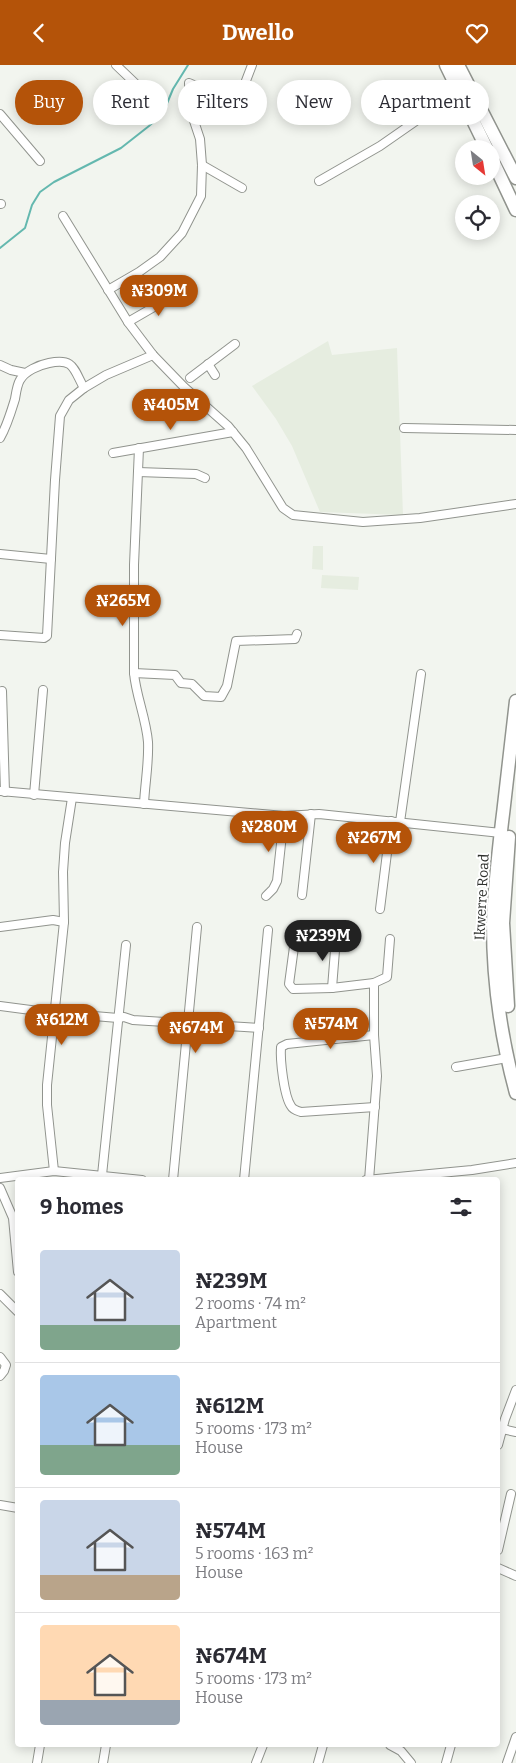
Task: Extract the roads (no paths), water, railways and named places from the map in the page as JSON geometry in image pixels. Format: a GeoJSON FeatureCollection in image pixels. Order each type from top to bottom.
{"type":"FeatureCollection","features":[{"type":"Feature","properties":{"kind":"main road"},"geometry":{"type":"LineString","coordinates":[[446,65],[454,80]]}},
{"type":"Feature","properties":{"kind":"main road"},"geometry":{"type":"LineString","coordinates":[[458,65],[516,176]]}},
{"type":"Feature","properties":{"kind":"main road"},"geometry":{"type":"LineString","coordinates":[[475,125],[483,140]]}},
{"type":"Feature","properties":{"kind":"main road"},"geometry":{"type":"LineString","coordinates":[[500,175],[516,210]]}},
{"type":"Feature","properties":{"kind":"main road","name":"Ikwerre Road"},"geometry":{"type":"LineString","coordinates":[[516,701],[509,833],[497,863],[493,925],[496,985],[512,1059],[516,1093]]}},
{"type":"Feature","properties":{"kind":"main road"},"geometry":{"type":"LineString","coordinates":[[509,833],[516,773]]}},
{"type":"Feature","properties":{"kind":"street"},"geometry":{"type":"LineString","coordinates":[[116,65],[132,80]]}},
{"type":"Feature","properties":{"kind":"street"},"geometry":{"type":"LineString","coordinates":[[108,290],[160,257],[182,233],[201,196],[202,165],[200,139],[190,109],[189,83],[220,96],[239,99],[252,65]]}},
{"type":"Feature","properties":{"kind":"street"},"geometry":{"type":"LineString","coordinates":[[0,114],[40,161]]}},
{"type":"Feature","properties":{"kind":"street"},"geometry":{"type":"LineString","coordinates":[[319,181],[380,146],[410,125]]}},
{"type":"Feature","properties":{"kind":"street"},"geometry":{"type":"LineString","coordinates":[[202,165],[242,188]]}},
{"type":"Feature","properties":{"kind":"street"},"geometry":{"type":"LineString","coordinates":[[502,179],[516,176]]}},
{"type":"Feature","properties":{"kind":"street"},"geometry":{"type":"LineString","coordinates":[[63,216],[128,322],[153,355],[184,387],[233,432],[246,448],[283,508],[293,515],[363,522],[420,518],[516,504]]}},
{"type":"Feature","properties":{"kind":"street"},"geometry":{"type":"LineString","coordinates":[[128,322],[178,293]]}},
{"type":"Feature","properties":{"kind":"street"},"geometry":{"type":"LineString","coordinates":[[190,378],[234,344]]}},
{"type":"Feature","properties":{"kind":"street"},"geometry":{"type":"LineString","coordinates":[[0,635],[44,638],[47,636],[60,417],[69,400],[84,388],[106,375],[153,355]]}},
{"type":"Feature","properties":{"kind":"street"},"geometry":{"type":"LineString","coordinates":[[0,438],[6,429],[20,381],[25,373],[43,364],[63,360],[74,368],[84,388]]}},
{"type":"Feature","properties":{"kind":"street"},"geometry":{"type":"LineString","coordinates":[[208,364],[214,375]]}},
{"type":"Feature","properties":{"kind":"street"},"geometry":{"type":"LineString","coordinates":[[0,365],[25,373]]}},
{"type":"Feature","properties":{"kind":"street"},"geometry":{"type":"LineString","coordinates":[[404,428],[516,430]]}},
{"type":"Feature","properties":{"kind":"street"},"geometry":{"type":"LineString","coordinates":[[113,453],[233,432]]}},
{"type":"Feature","properties":{"kind":"street"},"geometry":{"type":"LineString","coordinates":[[139,448],[134,565],[134,673],[135,688],[145,720],[148,742],[144,804]]}},
{"type":"Feature","properties":{"kind":"street"},"geometry":{"type":"LineString","coordinates":[[138,472],[196,474],[205,478]]}},
{"type":"Feature","properties":{"kind":"street"},"geometry":{"type":"LineString","coordinates":[[0,554],[51,559]]}},
{"type":"Feature","properties":{"kind":"street"},"geometry":{"type":"LineString","coordinates":[[134,673],[175,675],[181,683],[192,684],[204,695],[220,697],[227,686],[236,641],[295,639],[297,635]]}},
{"type":"Feature","properties":{"kind":"street"},"geometry":{"type":"LineString","coordinates":[[400,822],[421,674]]}},
{"type":"Feature","properties":{"kind":"street"},"geometry":{"type":"LineString","coordinates":[[34,795],[43,690]]}},
{"type":"Feature","properties":{"kind":"street"},"geometry":{"type":"LineString","coordinates":[[2,691],[2,791],[284,816],[311,814],[509,833]]}},
{"type":"Feature","properties":{"kind":"street"},"geometry":{"type":"LineString","coordinates":[[54,1171],[47,1105],[47,1085],[64,921],[63,872],[65,843],[72,798]]}},
{"type":"Feature","properties":{"kind":"street"},"geometry":{"type":"LineString","coordinates":[[302,895],[311,814]]}},
{"type":"Feature","properties":{"kind":"street"},"geometry":{"type":"LineString","coordinates":[[266,896],[273,889],[277,881],[284,816]]}},
{"type":"Feature","properties":{"kind":"street"},"geometry":{"type":"LineString","coordinates":[[380,909],[391,821]]}},
{"type":"Feature","properties":{"kind":"street"},"geometry":{"type":"LineString","coordinates":[[0,929],[53,920],[64,921]]}},
{"type":"Feature","properties":{"kind":"street"},"geometry":{"type":"LineString","coordinates":[[173,1177],[197,927]]}},
{"type":"Feature","properties":{"kind":"street"},"geometry":{"type":"LineString","coordinates":[[244,1177],[268,930]]}},
{"type":"Feature","properties":{"kind":"street"},"geometry":{"type":"LineString","coordinates":[[296,932],[289,984],[293,989],[374,983],[387,977],[390,939]]}},
{"type":"Feature","properties":{"kind":"street"},"geometry":{"type":"LineString","coordinates":[[332,987],[336,939]]}},
{"type":"Feature","properties":{"kind":"street"},"geometry":{"type":"LineString","coordinates":[[102,1175],[126,945]]}},
{"type":"Feature","properties":{"kind":"street"},"geometry":{"type":"LineString","coordinates":[[368,1177],[377,1076],[374,1035],[374,983]]}},
{"type":"Feature","properties":{"kind":"street"},"geometry":{"type":"LineString","coordinates":[[0,1005],[55,1012],[124,1017],[133,1020],[259,1028]]}},
{"type":"Feature","properties":{"kind":"street"},"geometry":{"type":"LineString","coordinates":[[374,1035],[287,1044],[281,1047],[280,1055],[287,1093],[291,1107],[294,1110],[301,1112],[375,1107]]}},
{"type":"Feature","properties":{"kind":"street"},"geometry":{"type":"LineString","coordinates":[[456,1067],[512,1059]]}},
{"type":"Feature","properties":{"kind":"street"},"geometry":{"type":"LineString","coordinates":[[422,1177],[516,1163]]}},
{"type":"Feature","properties":{"kind":"street"},"geometry":{"type":"LineString","coordinates":[[0,1178],[54,1171],[89,1177],[102,1175],[118,1177]]}},
{"type":"Feature","properties":{"kind":"street"},"geometry":{"type":"LineString","coordinates":[[0,1188],[13,1218],[15,1240]]}},
{"type":"Feature","properties":{"kind":"street"},"geometry":{"type":"LineString","coordinates":[[0,1294],[15,1309]]}},
{"type":"Feature","properties":{"kind":"street"},"geometry":{"type":"LineString","coordinates":[[0,1357],[6,1365],[0,1376]]}},
{"type":"Feature","properties":{"kind":"street"},"geometry":{"type":"LineString","coordinates":[[500,1437],[516,1390]]}},
{"type":"Feature","properties":{"kind":"street"},"geometry":{"type":"LineString","coordinates":[[502,1429],[516,1433]]}},
{"type":"Feature","properties":{"kind":"street"},"geometry":{"type":"LineString","coordinates":[[500,1541],[511,1494]]}},
{"type":"Feature","properties":{"kind":"street"},"geometry":{"type":"LineString","coordinates":[[0,1505],[15,1507]]}},
{"type":"Feature","properties":{"kind":"street"},"geometry":{"type":"LineString","coordinates":[[500,1569],[516,1576]]}},
{"type":"Feature","properties":{"kind":"street"},"geometry":{"type":"LineString","coordinates":[[507,1763],[516,1737]]}},
{"type":"Feature","properties":{"kind":"street"},"geometry":{"type":"LineString","coordinates":[[37,1763],[40,1747]]}},
{"type":"Feature","properties":{"kind":"street"},"geometry":{"type":"LineString","coordinates":[[103,1763],[106,1747]]}},
{"type":"Feature","properties":{"kind":"street"},"geometry":{"type":"LineString","coordinates":[[256,1763],[262,1747]]}},
{"type":"Feature","properties":{"kind":"street"},"geometry":{"type":"LineString","coordinates":[[318,1763],[322,1747]]}},
{"type":"Feature","properties":{"kind":"street"},"geometry":{"type":"LineString","coordinates":[[393,1747],[400,1751],[410,1763]]}},
{"type":"Feature","properties":{"kind":"street"},"geometry":{"type":"LineString","coordinates":[[446,1763],[450,1747]]}},
{"type":"Feature","properties":{"kind":"waterway"},"geometry":{"type":"LineString","coordinates":[[0,248],[25,228],[32,205],[40,192],[54,182],[121,148],[163,113],[173,89],[188,65]]}}]}
